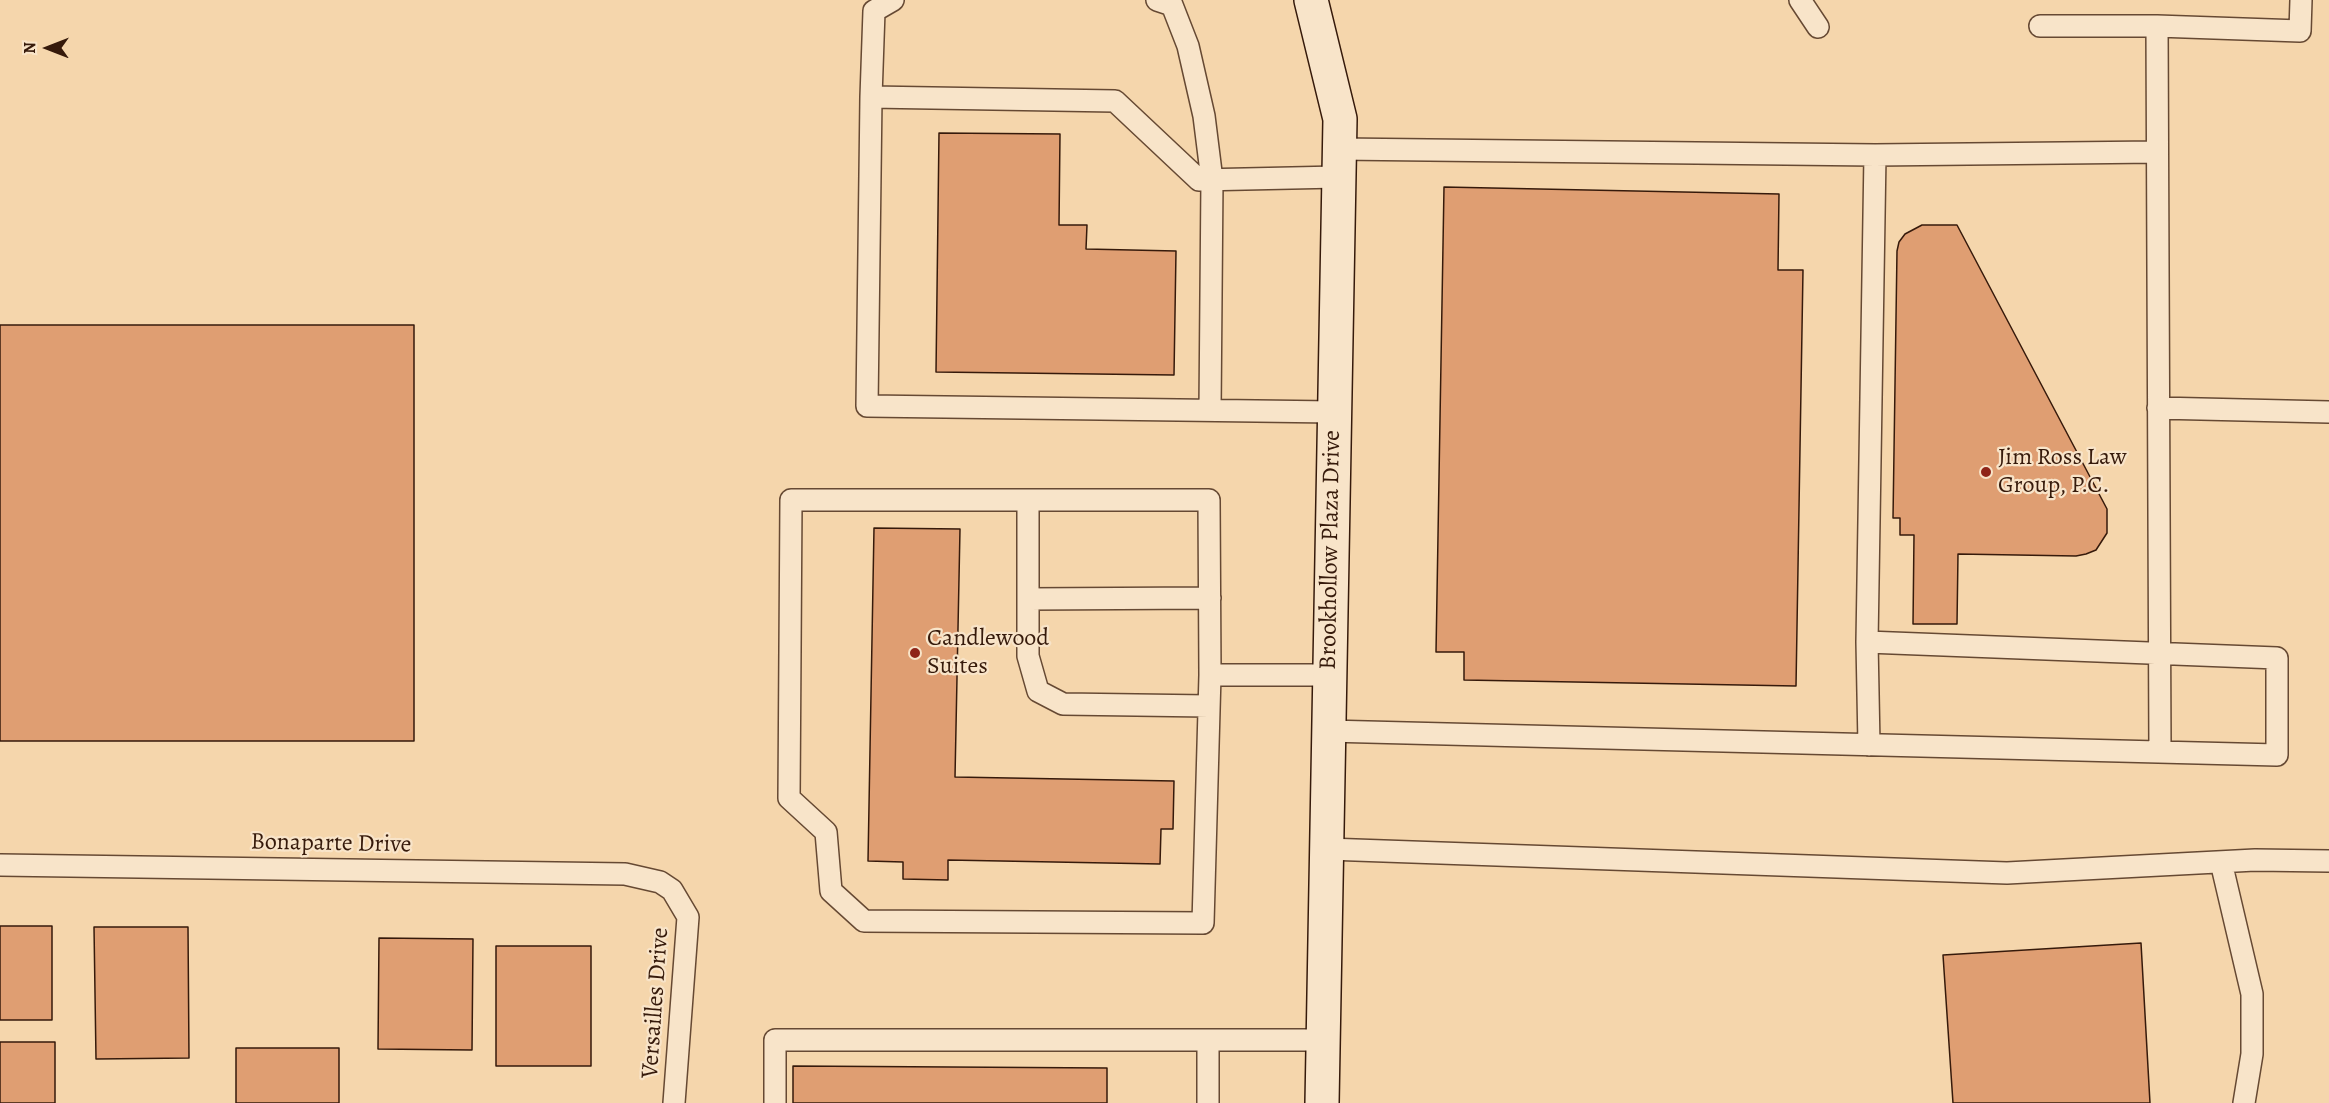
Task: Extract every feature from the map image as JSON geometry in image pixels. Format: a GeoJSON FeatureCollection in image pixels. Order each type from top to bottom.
{"type":"FeatureCollection","features":[{"type":"Feature","properties":{"kind":"street","name":"Brookhollow Plaza Drive"},"geometry":{"type":"LineString","coordinates":[[1311,0],[1340,119],[1322,1103]]}},
{"type":"Feature","properties":{"kind":"lane"},"geometry":{"type":"LineString","coordinates":[[892,0],[874,11],[867,406],[1334,412]]}},
{"type":"Feature","properties":{"kind":"lane"},"geometry":{"type":"LineString","coordinates":[[1157,0],[1172,5],[1188,46],[1204,116],[1212,180],[1210,410]]}},
{"type":"Feature","properties":{"kind":"lane"},"geometry":{"type":"LineString","coordinates":[[1800,0],[1818,27]]}},
{"type":"Feature","properties":{"kind":"lane"},"geometry":{"type":"LineString","coordinates":[[2040,26],[2157,26],[2300,31],[2301,0]]}},
{"type":"Feature","properties":{"kind":"lane"},"geometry":{"type":"LineString","coordinates":[[2157,26],[2160,752]]}},
{"type":"Feature","properties":{"kind":"lane"},"geometry":{"type":"LineString","coordinates":[[871,97],[1114,101],[1199,180],[1339,163],[2157,152]]}},
{"type":"Feature","properties":{"kind":"lane"},"geometry":{"type":"LineString","coordinates":[[1869,745],[1867,642],[1875,155]]}},
{"type":"Feature","properties":{"kind":"lane"},"geometry":{"type":"LineString","coordinates":[[2158,408],[2329,412]]}},
{"type":"Feature","properties":{"kind":"lane"},"geometry":{"type":"LineString","coordinates":[[792,500],[1209,500],[1210,598],[1203,923],[864,921],[831,891],[826,832],[789,798],[792,500]]}},
{"type":"Feature","properties":{"kind":"lane"},"geometry":{"type":"LineString","coordinates":[[1028,500],[1028,656],[1038,691],[1063,704],[1209,706]]}},
{"type":"Feature","properties":{"kind":"lane"},"geometry":{"type":"LineString","coordinates":[[1028,598],[1210,598]]}},
{"type":"Feature","properties":{"kind":"lane"},"geometry":{"type":"LineString","coordinates":[[1328,731],[2277,755],[2277,658],[1867,642]]}},
{"type":"Feature","properties":{"kind":"lane"},"geometry":{"type":"LineString","coordinates":[[1210,675],[1329,675]]}},
{"type":"Feature","properties":{"kind":"lane"},"geometry":{"type":"LineString","coordinates":[[1326,849],[2007,873],[2221,862],[2329,861]]}},
{"type":"Feature","properties":{"kind":"lane"},"geometry":{"type":"LineString","coordinates":[[2221,862],[2252,994],[2252,1054],[2244,1103]]}},
{"type":"Feature","properties":{"kind":"lane","name":"Bonaparte Drive"},"geometry":{"type":"LineString","coordinates":[[0,866],[625,874],[660,882]]}},
{"type":"Feature","properties":{"kind":"lane","name":"Versailles Drive"},"geometry":{"type":"LineString","coordinates":[[660,882],[672,890],[688,917],[674,1103]]}},
{"type":"Feature","properties":{"kind":"lane"},"geometry":{"type":"LineString","coordinates":[[775,1103],[776,1040],[1322,1040]]}},
{"type":"Feature","properties":{"kind":"lane"},"geometry":{"type":"LineString","coordinates":[[1208,1040],[1208,1103]]}},
{"type":"Feature","properties":{"kind":"building"},"geometry":{"type":"Polygon","coordinates":[[[939,133],[1060,134],[1059,225],[1087,225],[1086,249],[1176,251],[1174,375],[936,372],[939,133]]]}},
{"type":"Feature","properties":{"kind":"building"},"geometry":{"type":"Polygon","coordinates":[[[1444,187],[1779,194],[1778,270],[1803,270],[1796,686],[1464,680],[1464,652],[1436,652],[1444,187]]]}},
{"type":"Feature","properties":{"kind":"building"},"geometry":{"type":"Polygon","coordinates":[[[1922,225],[1957,225],[2107,509],[2107,533],[2096,550],[2086,554],[2076,556],[1958,554],[1957,624],[1913,624],[1914,535],[1900,535],[1900,518],[1893,518],[1897,251],[1899,242],[1905,234],[1922,225]]]}},
{"type":"Feature","properties":{"kind":"building"},"geometry":{"type":"Polygon","coordinates":[[[0,325],[414,325],[414,741],[0,741],[0,325]]]}},
{"type":"Feature","properties":{"kind":"building","name":"Candlewood Suites"},"geometry":{"type":"Polygon","coordinates":[[[874,528],[960,529],[955,777],[1174,781],[1173,829],[1161,829],[1160,864],[948,860],[948,880],[903,879],[903,862],[868,861],[874,528]]]}},
{"type":"Feature","properties":{"kind":"building"},"geometry":{"type":"Polygon","coordinates":[[[0,926],[52,926],[52,1020],[0,1020],[0,926]]]}},
{"type":"Feature","properties":{"kind":"building"},"geometry":{"type":"Polygon","coordinates":[[[94,927],[188,927],[189,1058],[96,1059],[94,927]]]}},
{"type":"Feature","properties":{"kind":"building"},"geometry":{"type":"Polygon","coordinates":[[[379,938],[473,939],[472,1050],[378,1049],[379,938]]]}},
{"type":"Feature","properties":{"kind":"building"},"geometry":{"type":"Polygon","coordinates":[[[2141,943],[2150,1103],[1953,1103],[1943,955],[2141,943]]]}},
{"type":"Feature","properties":{"kind":"building"},"geometry":{"type":"Polygon","coordinates":[[[496,946],[591,946],[591,1066],[496,1066],[496,946]]]}},
{"type":"Feature","properties":{"kind":"building"},"geometry":{"type":"Polygon","coordinates":[[[0,1042],[55,1042],[55,1103],[0,1103],[0,1042]]]}},
{"type":"Feature","properties":{"kind":"building"},"geometry":{"type":"Polygon","coordinates":[[[236,1048],[339,1048],[339,1103],[236,1103],[236,1048]]]}},
{"type":"Feature","properties":{"kind":"building"},"geometry":{"type":"Polygon","coordinates":[[[793,1066],[1107,1068],[1107,1103],[793,1103],[793,1066]]]}},
{"type":"Feature","properties":{"kind":"place","name":"Jim Ross Law Group, P.C."},"geometry":{"type":"Point","coordinates":[1986,472]}},
{"type":"Feature","properties":{"kind":"place","name":"Candlewood Suites"},"geometry":{"type":"Point","coordinates":[915,653]}}]}
